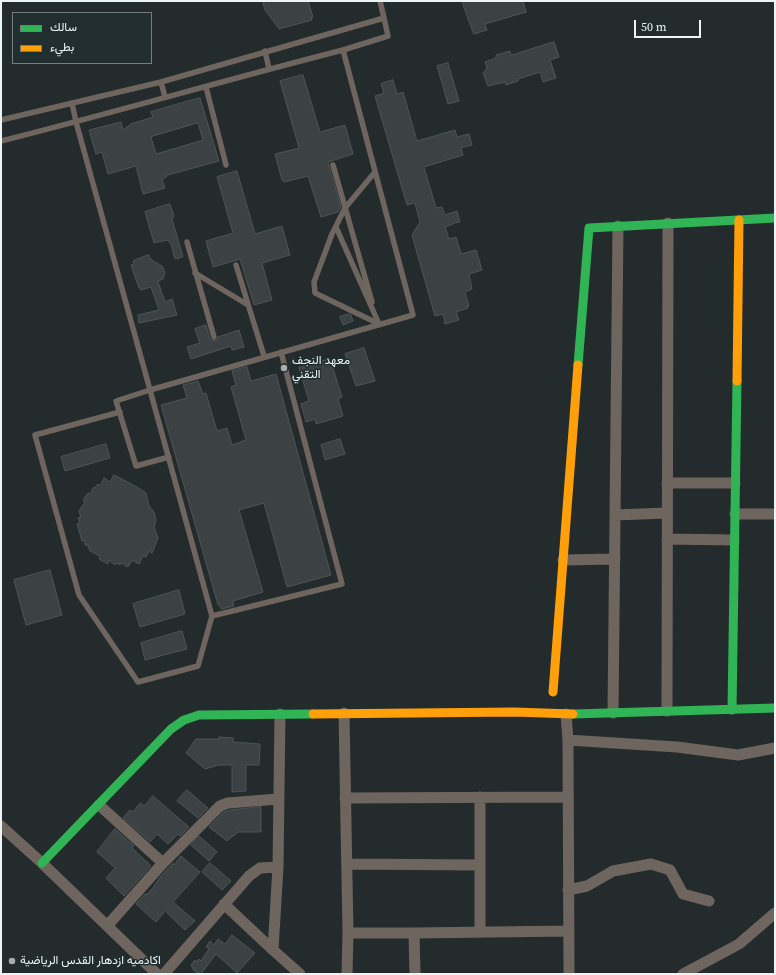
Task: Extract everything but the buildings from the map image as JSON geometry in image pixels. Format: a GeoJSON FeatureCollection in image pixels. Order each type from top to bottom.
{"type":"FeatureCollection","features":[{"type":"Feature","properties":{"kind":"street"},"geometry":{"type":"LineString","coordinates":[[553,692],[589,228],[775,218]]}},
{"type":"Feature","properties":{"kind":"street"},"geometry":{"type":"LineString","coordinates":[[732,710],[738,220]]}},
{"type":"Feature","properties":{"kind":"street"},"geometry":{"type":"LineString","coordinates":[[667,711],[668,223]]}},
{"type":"Feature","properties":{"kind":"street"},"geometry":{"type":"LineString","coordinates":[[613,713],[618,226]]}},
{"type":"Feature","properties":{"kind":"street"},"geometry":{"type":"LineString","coordinates":[[667,483],[735,483]]}},
{"type":"Feature","properties":{"kind":"street"},"geometry":{"type":"LineString","coordinates":[[615,515],[667,513]]}},
{"type":"Feature","properties":{"kind":"street"},"geometry":{"type":"LineString","coordinates":[[735,514],[775,514]]}},
{"type":"Feature","properties":{"kind":"street"},"geometry":{"type":"LineString","coordinates":[[667,539],[734,540]]}},
{"type":"Feature","properties":{"kind":"street"},"geometry":{"type":"LineString","coordinates":[[563,560],[615,560]]}},
{"type":"Feature","properties":{"kind":"street"},"geometry":{"type":"LineString","coordinates":[[42,863],[171,729],[182,720],[199,715],[514,712],[566,714],[775,708]]}},
{"type":"Feature","properties":{"kind":"street"},"geometry":{"type":"LineString","coordinates":[[344,713],[348,933],[347,974]]}},
{"type":"Feature","properties":{"kind":"street"},"geometry":{"type":"LineString","coordinates":[[273,950],[278,867],[280,714]]}},
{"type":"Feature","properties":{"kind":"street"},"geometry":{"type":"LineString","coordinates":[[566,714],[568,740],[569,974]]}},
{"type":"Feature","properties":{"kind":"street"},"geometry":{"type":"LineString","coordinates":[[568,740],[678,747],[738,755],[775,748]]}},
{"type":"Feature","properties":{"kind":"street"},"geometry":{"type":"LineString","coordinates":[[480,797],[480,932]]}},
{"type":"Feature","properties":{"kind":"street"},"geometry":{"type":"LineString","coordinates":[[345,798],[568,797]]}},
{"type":"Feature","properties":{"kind":"street"},"geometry":{"type":"LineString","coordinates":[[107,926],[163,863],[220,806],[224,804],[278,799]]}},
{"type":"Feature","properties":{"kind":"street"},"geometry":{"type":"LineString","coordinates":[[98,805],[163,863]]}},
{"type":"Feature","properties":{"kind":"street"},"geometry":{"type":"LineString","coordinates":[[1,826],[42,863],[157,974]]}},
{"type":"Feature","properties":{"kind":"street"},"geometry":{"type":"LineString","coordinates":[[346,864],[480,865]]}},
{"type":"Feature","properties":{"kind":"street"},"geometry":{"type":"LineString","coordinates":[[568,890],[587,886],[613,871],[651,864],[670,870],[683,894],[709,901]]}},
{"type":"Feature","properties":{"kind":"street"},"geometry":{"type":"LineString","coordinates":[[164,974],[249,876],[266,867],[278,867]]}},
{"type":"Feature","properties":{"kind":"street"},"geometry":{"type":"LineString","coordinates":[[224,904],[300,974]]}},
{"type":"Feature","properties":{"kind":"street"},"geometry":{"type":"LineString","coordinates":[[683,974],[739,944],[775,913]]}},
{"type":"Feature","properties":{"kind":"street"},"geometry":{"type":"LineString","coordinates":[[348,933],[569,931]]}},
{"type":"Feature","properties":{"kind":"street"},"geometry":{"type":"LineString","coordinates":[[414,933],[415,974]]}},
{"type":"Feature","properties":{"kind":"lane"},"geometry":{"type":"LineString","coordinates":[[1,141],[343,50],[388,36],[380,1]]}},
{"type":"Feature","properties":{"kind":"lane"},"geometry":{"type":"LineString","coordinates":[[1,120],[160,82],[384,18]]}},
{"type":"Feature","properties":{"kind":"lane"},"geometry":{"type":"LineString","coordinates":[[169,457],[136,466],[116,401],[264,356],[413,315],[343,50]]}},
{"type":"Feature","properties":{"kind":"lane"},"geometry":{"type":"LineString","coordinates":[[265,51],[269,69]]}},
{"type":"Feature","properties":{"kind":"lane"},"geometry":{"type":"LineString","coordinates":[[160,82],[165,97]]}},
{"type":"Feature","properties":{"kind":"lane"},"geometry":{"type":"LineString","coordinates":[[206,87],[226,164]]}},
{"type":"Feature","properties":{"kind":"lane"},"geometry":{"type":"LineString","coordinates":[[72,103],[212,616],[198,666],[138,682],[79,596],[36,435],[120,412]]}},
{"type":"Feature","properties":{"kind":"lane"},"geometry":{"type":"LineString","coordinates":[[333,165],[378,324]]}},
{"type":"Feature","properties":{"kind":"lane"},"geometry":{"type":"LineString","coordinates":[[375,172],[345,208],[314,282],[315,293],[378,324]]}},
{"type":"Feature","properties":{"kind":"lane"},"geometry":{"type":"LineString","coordinates":[[336,227],[378,324]]}},
{"type":"Feature","properties":{"kind":"lane"},"geometry":{"type":"LineString","coordinates":[[187,242],[214,338]]}},
{"type":"Feature","properties":{"kind":"lane"},"geometry":{"type":"LineString","coordinates":[[236,265],[264,356]]}},
{"type":"Feature","properties":{"kind":"lane"},"geometry":{"type":"LineString","coordinates":[[195,273],[248,305]]}},
{"type":"Feature","properties":{"kind":"lane"},"geometry":{"type":"LineString","coordinates":[[212,616],[342,584],[281,352]]}},
{"type":"Feature","properties":{"kind":"traffic: fast"},"geometry":{"type":"LineString","coordinates":[[578,365],[589,228],[775,218]]}},
{"type":"Feature","properties":{"kind":"traffic: fast"},"geometry":{"type":"LineString","coordinates":[[732,710],[737,381]]}},
{"type":"Feature","properties":{"kind":"traffic: fast"},"geometry":{"type":"LineString","coordinates":[[573,714],[775,708]]}},
{"type":"Feature","properties":{"kind":"traffic: fast"},"geometry":{"type":"LineString","coordinates":[[42,863],[171,729],[184,720],[199,715],[313,714]]}},
{"type":"Feature","properties":{"kind":"traffic: slow"},"geometry":{"type":"LineString","coordinates":[[737,381],[739,220]]}},
{"type":"Feature","properties":{"kind":"traffic: slow"},"geometry":{"type":"LineString","coordinates":[[553,692],[578,365]]}},
{"type":"Feature","properties":{"kind":"traffic: slow"},"geometry":{"type":"LineString","coordinates":[[313,714],[514,712],[573,714]]}},
{"type":"Feature","properties":{"kind":"place","name":"معهد النجف التقني"},"geometry":{"type":"Point","coordinates":[284,368]}},
{"type":"Feature","properties":{"kind":"place","name":"اكادميه ازدهار القدس الرياضية"},"geometry":{"type":"Point","coordinates":[12,961]}}]}
